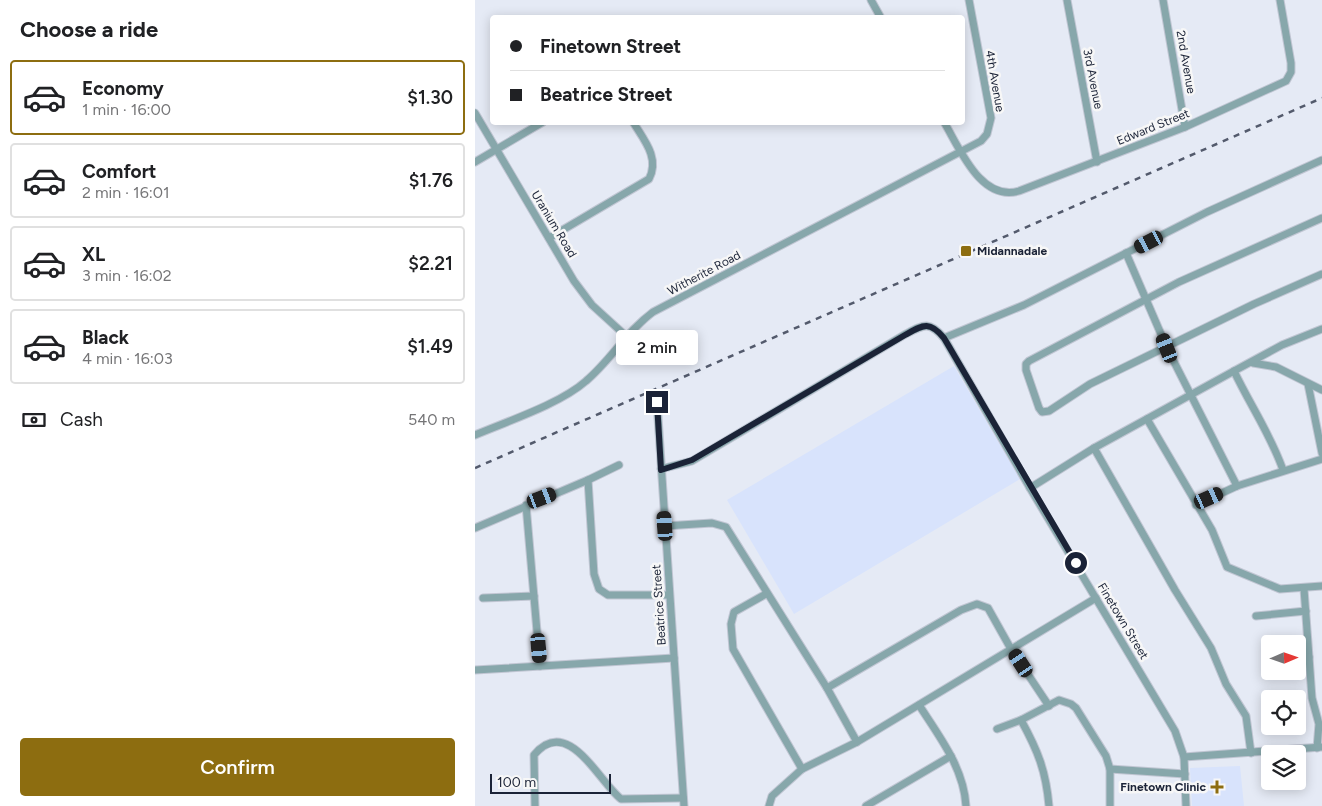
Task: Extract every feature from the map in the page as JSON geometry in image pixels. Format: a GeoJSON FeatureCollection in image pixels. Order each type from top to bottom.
{"type":"FeatureCollection","features":[{"type":"Feature","properties":{"kind":"street"},"geometry":{"type":"LineString","coordinates":[[871,0],[879,15]]}},
{"type":"Feature","properties":{"kind":"street","name":"4th Avenue"},"geometry":{"type":"LineString","coordinates":[[961,153],[984,138],[991,118],[969,0]]}},
{"type":"Feature","properties":{"kind":"street","name":"3rd Avenue"},"geometry":{"type":"LineString","coordinates":[[1067,0],[1097,162]]}},
{"type":"Feature","properties":{"kind":"street","name":"2nd Avenue"},"geometry":{"type":"LineString","coordinates":[[1163,0],[1185,127]]}},
{"type":"Feature","properties":{"kind":"street","name":"Edward Street"},"geometry":{"type":"LineString","coordinates":[[946,125],[961,153],[986,185],[996,191],[1007,194],[1097,162],[1185,127],[1288,79],[1291,72],[1291,63],[1280,0]]}},
{"type":"Feature","properties":{"kind":"street","name":"Uranium Road"},"geometry":{"type":"LineString","coordinates":[[475,114],[587,298],[626,336]]}},
{"type":"Feature","properties":{"kind":"street"},"geometry":{"type":"LineString","coordinates":[[475,162],[538,125]]}},
{"type":"Feature","properties":{"kind":"street"},"geometry":{"type":"LineString","coordinates":[[549,238],[649,179],[654,164],[652,155],[635,125]]}},
{"type":"Feature","properties":{"kind":"street","name":"Witherite Road"},"geometry":{"type":"LineString","coordinates":[[475,435],[577,388],[599,369],[635,325],[653,312],[961,153]]}},
{"type":"Feature","properties":{"kind":"street"},"geometry":{"type":"LineString","coordinates":[[944,338],[1024,305],[1274,180],[1322,160]]}},
{"type":"Feature","properties":{"kind":"street"},"geometry":{"type":"LineString","coordinates":[[1322,218],[1147,299],[1029,361],[1026,370],[1037,404],[1042,412],[1049,411],[1089,384],[1167,348],[1254,304],[1322,274]]}},
{"type":"Feature","properties":{"kind":"street"},"geometry":{"type":"LineString","coordinates":[[1126,253],[1167,348],[1237,486]]}},
{"type":"Feature","properties":{"kind":"street","name":"Finetown Street"},"geometry":{"type":"LineString","coordinates":[[661,470],[692,460],[715,448],[923,325],[929,325],[944,338],[1030,488],[1175,731],[1183,757],[1186,806]]}},
{"type":"Feature","properties":{"kind":"street"},"geometry":{"type":"LineString","coordinates":[[1030,488],[1094,448],[1253,363],[1282,345],[1322,329]]}},
{"type":"Feature","properties":{"kind":"street"},"geometry":{"type":"LineString","coordinates":[[1253,363],[1276,367],[1322,390]]}},
{"type":"Feature","properties":{"kind":"street"},"geometry":{"type":"LineString","coordinates":[[1234,372],[1262,428],[1273,444],[1283,470]]}},
{"type":"Feature","properties":{"kind":"street"},"geometry":{"type":"LineString","coordinates":[[1308,384],[1322,453]]}},
{"type":"Feature","properties":{"kind":"street","name":"Beatrice Street"},"geometry":{"type":"LineString","coordinates":[[657,402],[683,802]]}},
{"type":"Feature","properties":{"kind":"street"},"geometry":{"type":"LineString","coordinates":[[1147,419],[1212,530],[1227,567],[1280,589],[1304,589],[1322,586]]}},
{"type":"Feature","properties":{"kind":"street"},"geometry":{"type":"LineString","coordinates":[[1094,448],[1170,582],[1211,648],[1226,684],[1246,716],[1251,753]]}},
{"type":"Feature","properties":{"kind":"street"},"geometry":{"type":"LineString","coordinates":[[1196,504],[1237,486],[1322,459]]}},
{"type":"Feature","properties":{"kind":"street"},"geometry":{"type":"LineString","coordinates":[[475,528],[619,465]]}},
{"type":"Feature","properties":{"kind":"street"},"geometry":{"type":"LineString","coordinates":[[588,480],[595,574],[599,589],[608,595],[669,595]]}},
{"type":"Feature","properties":{"kind":"street"},"geometry":{"type":"LineString","coordinates":[[526,505],[540,666]]}},
{"type":"Feature","properties":{"kind":"street"},"geometry":{"type":"LineString","coordinates":[[665,526],[712,523],[726,528],[827,688],[857,742]]}},
{"type":"Feature","properties":{"kind":"street"},"geometry":{"type":"LineString","coordinates":[[1183,757],[1319,748],[1319,724],[1312,698],[1304,589]]}},
{"type":"Feature","properties":{"kind":"street"},"geometry":{"type":"LineString","coordinates":[[766,594],[734,612],[731,624],[733,649],[802,769]]}},
{"type":"Feature","properties":{"kind":"street"},"geometry":{"type":"LineString","coordinates":[[483,598],[534,596]]}},
{"type":"Feature","properties":{"kind":"street"},"geometry":{"type":"LineString","coordinates":[[769,806],[772,796],[802,769],[857,742],[1097,598]]}},
{"type":"Feature","properties":{"kind":"street"},"geometry":{"type":"LineString","coordinates":[[827,688],[961,610],[977,604],[988,608],[1011,649],[1049,706]]}},
{"type":"Feature","properties":{"kind":"street"},"geometry":{"type":"LineString","coordinates":[[1256,616],[1306,612]]}},
{"type":"Feature","properties":{"kind":"street"},"geometry":{"type":"LineString","coordinates":[[475,670],[674,658]]}},
{"type":"Feature","properties":{"kind":"street"},"geometry":{"type":"LineString","coordinates":[[997,729],[1021,720],[1059,700],[1071,704],[1076,708],[1106,756],[1111,769],[1110,806]]}},
{"type":"Feature","properties":{"kind":"street"},"geometry":{"type":"LineString","coordinates":[[919,705],[951,756],[962,784],[966,806]]}},
{"type":"Feature","properties":{"kind":"street"},"geometry":{"type":"LineString","coordinates":[[1021,720],[1041,758],[1046,776],[1049,806]]}},
{"type":"Feature","properties":{"kind":"street"},"geometry":{"type":"LineString","coordinates":[[535,806],[534,755],[539,749],[553,744],[582,752],[621,799],[683,802]]}},
{"type":"Feature","properties":{"kind":"street"},"geometry":{"type":"LineString","coordinates":[[866,806],[951,756]]}},
{"type":"Feature","properties":{"kind":"street"},"geometry":{"type":"LineString","coordinates":[[1111,769],[1185,774]]}},
{"type":"Feature","properties":{"kind":"shaded area"},"geometry":{"type":"Polygon","coordinates":[[[954,366],[1020,479],[794,614],[727,500],[954,366]]]}},
{"type":"Feature","properties":{"kind":"shaded area","name":"Finetown Clinic"},"geometry":{"type":"Polygon","coordinates":[[[1240,766],[1244,806],[1192,806],[1190,768],[1240,766]]]}},
{"type":"Feature","properties":{"kind":"railway"},"geometry":{"type":"LineString","coordinates":[[475,468],[1322,98]]}},
{"type":"Feature","properties":{"kind":"place","name":"Midannadale"},"geometry":{"type":"Point","coordinates":[966,251]}},
{"type":"Feature","properties":{"kind":"place","name":"Finetown Clinic"},"geometry":{"type":"Point","coordinates":[1217,787]}},
{"type":"Feature","properties":{"kind":"route"},"geometry":{"type":"LineString","coordinates":[[657,402],[661,470],[692,460],[738,436],[918,327],[929,325],[944,338],[1030,488],[1076,563]]}}]}
